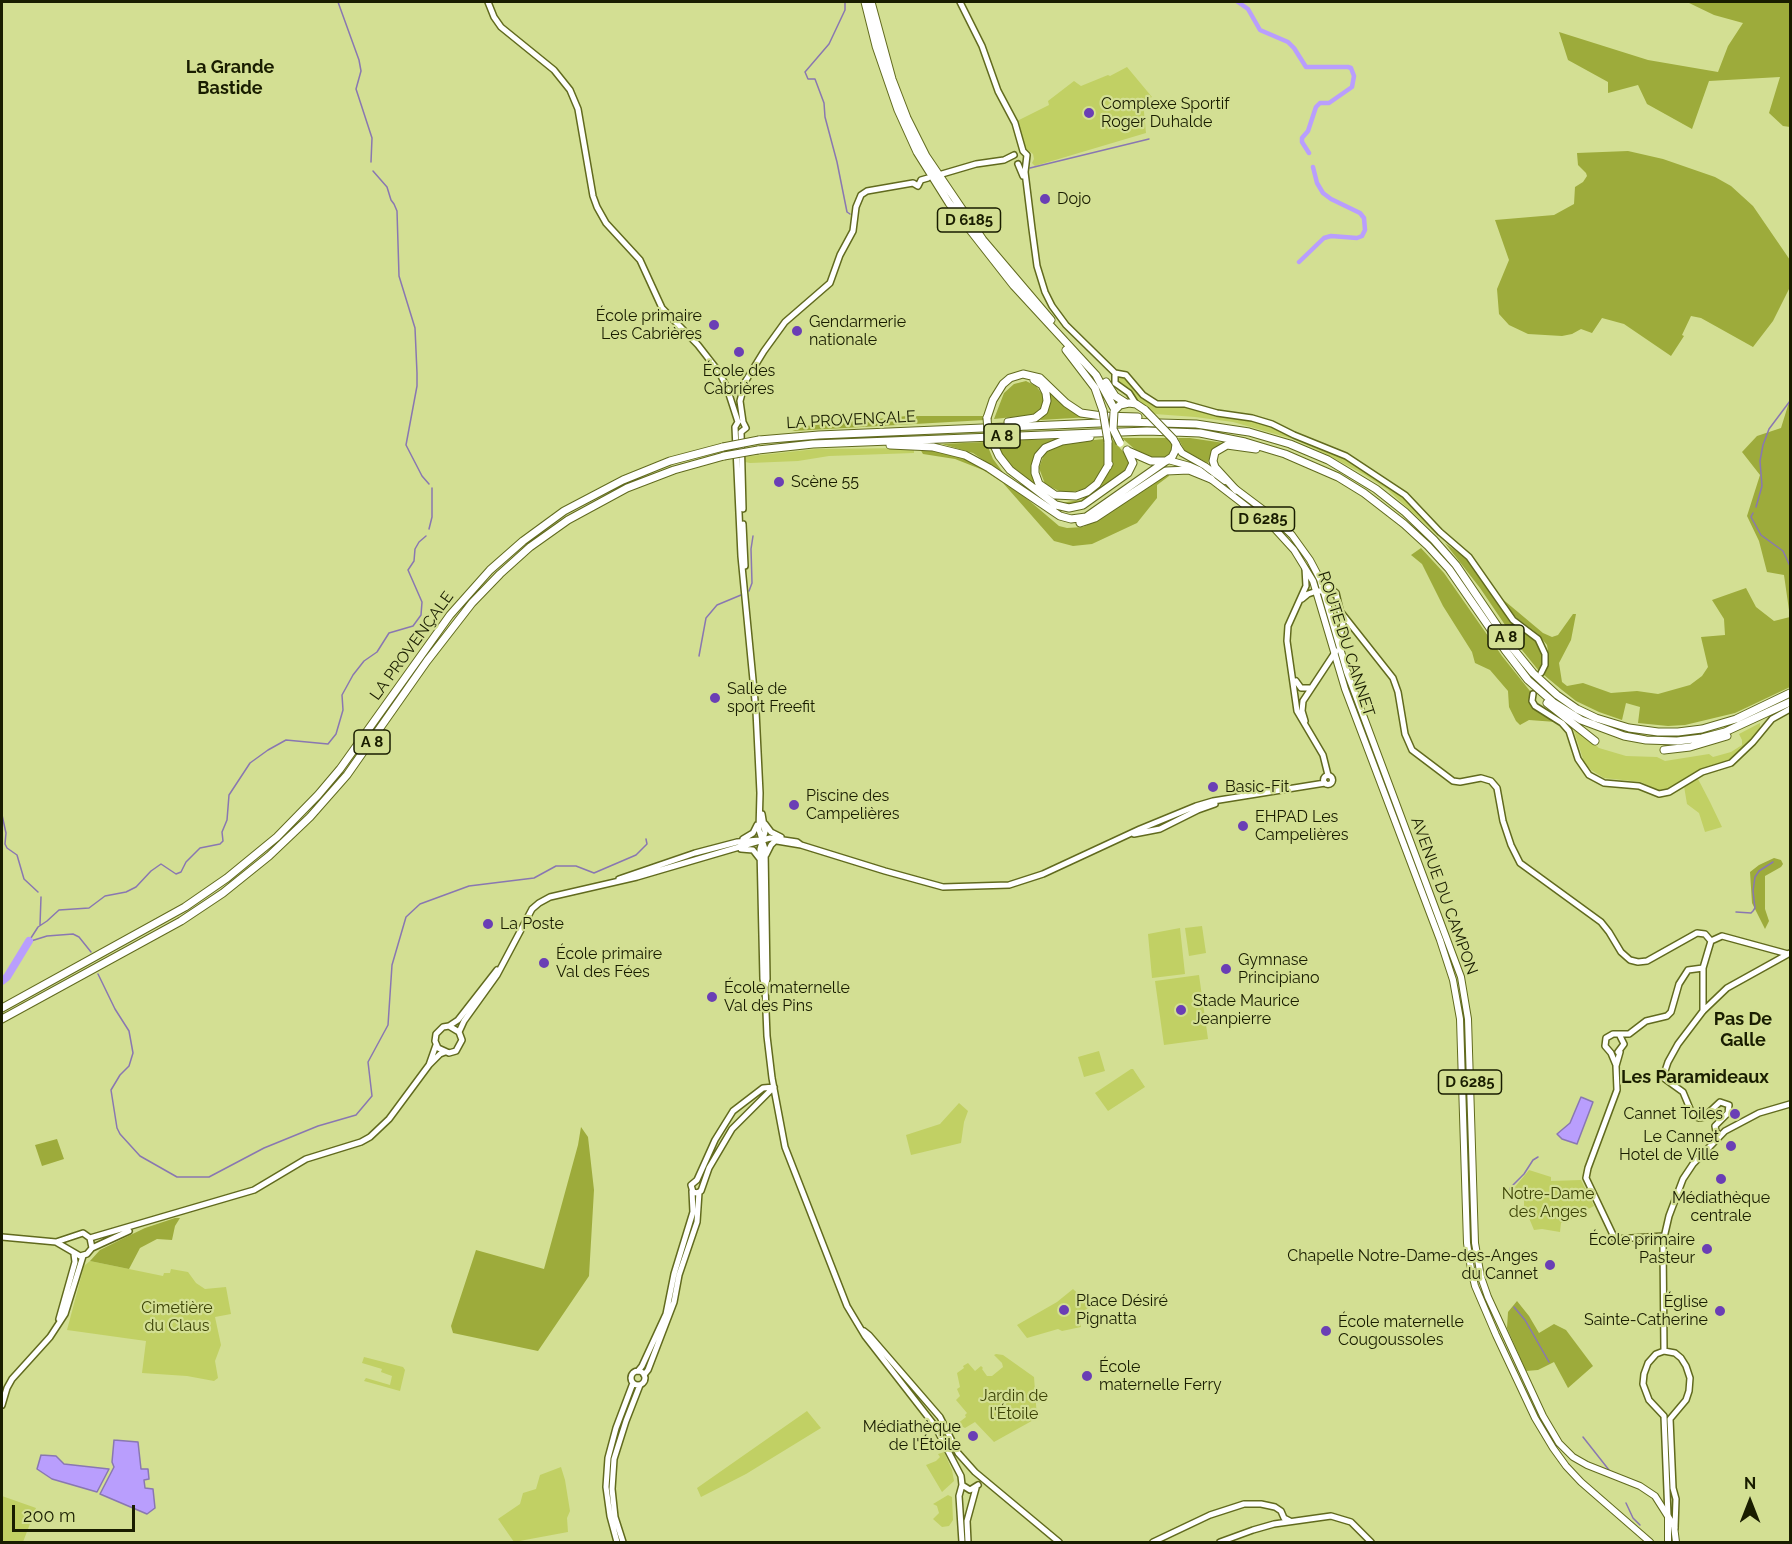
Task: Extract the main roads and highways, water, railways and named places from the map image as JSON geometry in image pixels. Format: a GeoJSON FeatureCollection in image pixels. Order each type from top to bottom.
{"type":"FeatureCollection","features":[{"type":"Feature","properties":{"kind":"highway","name":"D 6185"},"geometry":{"type":"LineString","coordinates":[[865,2],[891,94],[917,152],[949,203],[974,236],[1029,303],[1096,375],[1115,411]]}},
{"type":"Feature","properties":{"kind":"highway","name":"D 6185"},"geometry":{"type":"LineString","coordinates":[[871,2],[884,54],[901,103],[922,149],[944,185],[983,240],[1021,286],[1093,365],[1115,396],[1126,403]]}},
{"type":"Feature","properties":{"kind":"highway"},"geometry":{"type":"LineString","coordinates":[[1026,482],[1051,498],[1075,500],[1096,488],[1104,478],[1109,464],[1108,441],[1100,399],[1089,378],[1029,303]]}},
{"type":"Feature","properties":{"kind":"highway"},"geometry":{"type":"LineString","coordinates":[[1092,512],[1073,516],[1056,509],[1006,472],[996,459],[991,443],[989,418],[993,400],[1003,384],[1016,375],[1027,374],[1040,378],[1066,403],[1081,412],[1095,416],[1140,417],[1164,422]]}},
{"type":"Feature","properties":{"kind":"highway"},"geometry":{"type":"LineString","coordinates":[[967,428],[1039,416],[1047,405],[1045,389],[1031,378],[1024,377],[1014,380],[999,396],[989,418]]}},
{"type":"Feature","properties":{"kind":"highway"},"geometry":{"type":"LineString","coordinates":[[857,442],[933,447],[958,452],[978,461],[1065,518],[1082,519],[1167,461],[1174,454],[1174,441],[1145,410],[1136,404],[1120,405],[1115,411],[1113,425],[1120,443],[1128,450],[1151,461],[1167,461]]}},
{"type":"Feature","properties":{"kind":"highway","name":"LA PROVENÇALE"},"geometry":{"type":"LineString","coordinates":[[2,1008],[185,907],[227,878],[277,837],[318,795],[339,769],[450,615],[490,570],[523,541],[564,511],[623,480],[670,461],[759,440],[967,428],[1164,422],[1222,427],[1276,440],[1328,460],[1376,489],[1417,523],[1456,565],[1533,673],[1566,702],[1596,718],[1658,732],[1696,730],[1736,719],[1791,693]]}},
{"type":"Feature","properties":{"kind":"highway"},"geometry":{"type":"LineString","coordinates":[[1109,464],[1093,488],[1082,494],[1069,496],[1049,492],[1039,484],[1035,473],[1038,456],[1050,445],[1077,438],[1146,431]]}},
{"type":"Feature","properties":{"kind":"highway","name":"LA PROVENÇALE"},"geometry":{"type":"LineString","coordinates":[[2,1018],[181,921],[223,893],[269,856],[310,817],[347,775],[444,638],[472,603],[530,547],[568,520],[627,488],[674,470],[724,456],[758,450],[857,442],[1146,431],[1220,436],[1285,454],[1324,470],[1352,485],[1378,503],[1420,538],[1449,569],[1504,650],[1528,680],[1554,703],[1581,720],[1635,738],[1663,741],[1702,738],[1755,720],[1791,702]]}},
{"type":"Feature","properties":{"kind":"highway"},"geometry":{"type":"LineString","coordinates":[[991,443],[1004,464],[1056,505],[1069,508],[1079,507],[1131,470],[1133,463],[1128,450]]}},
{"type":"Feature","properties":{"kind":"highway"},"geometry":{"type":"LineString","coordinates":[[1236,490],[1214,464],[1214,454],[1219,448],[1238,445],[1285,454]]}},
{"type":"Feature","properties":{"kind":"highway"},"geometry":{"type":"LineString","coordinates":[[1029,496],[1058,519],[1068,523],[1079,523],[1095,518],[1160,474],[1183,469],[1211,479]]}},
{"type":"Feature","properties":{"kind":"highway"},"geometry":{"type":"LineString","coordinates":[[1528,680],[1546,702],[1596,741]]}},
{"type":"Feature","properties":{"kind":"highway"},"geometry":{"type":"LineString","coordinates":[[1664,750],[1690,747],[1721,738],[1742,729],[1755,720]]}},
{"type":"Feature","properties":{"kind":"main road"},"geometry":{"type":"LineString","coordinates":[[488,2],[501,27],[554,70],[570,90],[578,109],[592,196],[597,207],[606,223],[640,260],[662,308],[719,372],[740,422],[746,428],[739,431]]}},
{"type":"Feature","properties":{"kind":"main road"},"geometry":{"type":"LineString","coordinates":[[960,2],[982,46],[998,91],[1012,118],[1023,151],[1028,157],[1025,163],[1031,222]]}},
{"type":"Feature","properties":{"kind":"main road"},"geometry":{"type":"LineString","coordinates":[[1012,118],[1016,142],[1016,163],[1023,175],[1037,266],[1052,306],[1066,325],[1115,373],[1126,375],[1143,395],[1157,404],[1185,404],[1272,424],[1346,456],[1405,495],[1440,532],[1469,557],[1513,620],[1542,643],[1545,660],[1541,673]]}},
{"type":"Feature","properties":{"kind":"main road"},"geometry":{"type":"LineString","coordinates":[[942,174],[976,164],[1004,160],[1023,151]]}},
{"type":"Feature","properties":{"kind":"main road"},"geometry":{"type":"LineString","coordinates":[[1004,160],[1025,163]]}},
{"type":"Feature","properties":{"kind":"main road"},"geometry":{"type":"LineString","coordinates":[[928,178],[921,180],[918,186],[913,183],[867,191],[861,195],[856,207],[854,231],[840,255],[830,283],[785,322],[764,351],[745,382],[741,398],[740,422],[736,425],[739,431],[745,580],[756,711],[761,809],[762,968],[767,1035],[785,1147],[845,1301],[868,1341],[935,1426],[961,1476],[962,1485],[959,1497]]}},
{"type":"Feature","properties":{"kind":"main road"},"geometry":{"type":"LineString","coordinates":[[1115,373],[1115,383],[1130,393],[1136,404]]}},
{"type":"Feature","properties":{"kind":"main road","name":"ROUTE DU CANNET"},"geometry":{"type":"LineString","coordinates":[[1174,441],[1182,453],[1205,466],[1273,517],[1292,535],[1310,560],[1320,579],[1334,655],[1360,728]]}},
{"type":"Feature","properties":{"kind":"main road","name":"ROUTE DU CANNET"},"geometry":{"type":"LineString","coordinates":[[1167,461],[1195,467],[1280,533],[1321,591],[1363,714]]}},
{"type":"Feature","properties":{"kind":"main road"},"geometry":{"type":"LineString","coordinates":[[1177,463],[1183,469]]}},
{"type":"Feature","properties":{"kind":"main road"},"geometry":{"type":"LineString","coordinates":[[761,822],[771,832],[801,845],[943,887],[1009,885],[1043,874],[1196,806],[1213,801],[1329,784],[1332,777],[1328,775],[1323,755],[1298,711],[1287,632],[1307,583],[1304,564]]}},
{"type":"Feature","properties":{"kind":"main road"},"geometry":{"type":"LineString","coordinates":[[1306,726],[1302,704],[1334,655],[1343,623],[1334,590],[1320,579]]}},
{"type":"Feature","properties":{"kind":"main road"},"geometry":{"type":"LineString","coordinates":[[1299,603],[1308,594],[1321,591],[1330,591],[1336,597]]}},
{"type":"Feature","properties":{"kind":"main road"},"geometry":{"type":"LineString","coordinates":[[1340,611],[1392,677],[1398,692],[1403,726],[1412,750],[1450,779],[1460,782],[1481,778],[1495,785],[1499,794],[1503,820],[1517,860],[1601,922],[1627,958],[1638,962],[1647,961],[1701,932],[1711,941]]}},
{"type":"Feature","properties":{"kind":"main road"},"geometry":{"type":"LineString","coordinates":[[1342,632],[1348,629],[1355,631]]}},
{"type":"Feature","properties":{"kind":"main road"},"geometry":{"type":"LineString","coordinates":[[1323,672],[1331,668],[1339,670]]}},
{"type":"Feature","properties":{"kind":"main road"},"geometry":{"type":"LineString","coordinates":[[1294,677],[1301,688],[1311,688]]}},
{"type":"Feature","properties":{"kind":"main road"},"geometry":{"type":"LineString","coordinates":[[1533,694],[1532,701],[1535,706],[1569,730],[1578,759],[1589,775],[1604,783],[1639,786],[1659,794],[1666,793],[1702,772],[1731,763],[1772,719],[1791,709]]}},
{"type":"Feature","properties":{"kind":"main road","name":"AVENUE DU CAMPON"},"geometry":{"type":"LineString","coordinates":[[1363,714],[1447,937],[1464,992],[1468,1019],[1474,1227],[1479,1272],[1488,1297],[1543,1416],[1559,1443],[1587,1465],[1652,1492],[1675,1530]]}},
{"type":"Feature","properties":{"kind":"main road","name":"AVENUE DU CAMPON"},"geometry":{"type":"LineString","coordinates":[[1360,728],[1440,940],[1456,994],[1460,1019],[1467,1243],[1475,1286],[1529,1404],[1553,1448],[1581,1482],[1650,1541]]}},
{"type":"Feature","properties":{"kind":"main road"},"geometry":{"type":"LineString","coordinates":[[737,842],[753,833],[761,822]]}},
{"type":"Feature","properties":{"kind":"main road"},"geometry":{"type":"LineString","coordinates":[[429,1065],[436,1045],[436,1034],[458,1020],[500,966],[528,916],[539,903],[550,897],[603,885],[762,840],[785,838]]}},
{"type":"Feature","properties":{"kind":"main road"},"geometry":{"type":"LineString","coordinates":[[603,885],[641,870],[737,842],[753,839],[801,845]]}},
{"type":"Feature","properties":{"kind":"main road"},"geometry":{"type":"LineString","coordinates":[[763,858],[775,841]]}},
{"type":"Feature","properties":{"kind":"main road"},"geometry":{"type":"LineString","coordinates":[[733,849],[753,850],[763,858]]}},
{"type":"Feature","properties":{"kind":"main road"},"geometry":{"type":"LineString","coordinates":[[1703,1011],[1703,968],[1711,941],[1722,936],[1789,953]]}},
{"type":"Feature","properties":{"kind":"main road"},"geometry":{"type":"LineString","coordinates":[[1717,1137],[1714,1132],[1715,1126],[1728,1113],[1729,1105],[1726,1102],[1720,1102],[1706,1116],[1696,1117],[1690,1112],[1683,1092],[1666,1081],[1665,1071],[1674,1050],[1703,1011],[1732,985],[1789,953]]}},
{"type":"Feature","properties":{"kind":"main road"},"geometry":{"type":"LineString","coordinates":[[459,1032],[464,1021],[497,975],[500,966]]}},
{"type":"Feature","properties":{"kind":"main road"},"geometry":{"type":"LineString","coordinates":[[1616,1066],[1611,1053],[1606,1048],[1605,1040],[1611,1035],[1629,1034],[1646,1022],[1670,1014],[1678,987],[1687,971],[1690,968],[1703,968]]}},
{"type":"Feature","properties":{"kind":"main road"},"geometry":{"type":"LineString","coordinates":[[90,1238],[254,1190],[306,1159],[361,1143],[389,1119],[429,1065],[440,1054],[453,1052],[459,1048],[462,1040],[459,1032],[449,1026]]}},
{"type":"Feature","properties":{"kind":"main road"},"geometry":{"type":"LineString","coordinates":[[1618,1035],[1623,1039],[1624,1044],[1616,1066],[1617,1090],[1586,1173],[1587,1180],[1615,1239],[1664,1236]]}},
{"type":"Feature","properties":{"kind":"main road"},"geometry":{"type":"LineString","coordinates":[[436,1045],[445,1053]]}},
{"type":"Feature","properties":{"kind":"main road"},"geometry":{"type":"LineString","coordinates":[[1611,1053],[1620,1052]]}},
{"type":"Feature","properties":{"kind":"main road"},"geometry":{"type":"LineString","coordinates":[[617,1542],[606,1487],[608,1458],[616,1428],[633,1383],[631,1376],[648,1370],[674,1302],[679,1275],[697,1222],[700,1189],[722,1126],[733,1111],[747,1099],[763,1088],[774,1087]]}},
{"type":"Feature","properties":{"kind":"main road"},"geometry":{"type":"LineString","coordinates":[[623,1542],[615,1517],[612,1489],[614,1459],[640,1385],[644,1382],[641,1373],[642,1366],[666,1314],[674,1274],[693,1212],[691,1185],[732,1128],[774,1087]]}},
{"type":"Feature","properties":{"kind":"main road"},"geometry":{"type":"LineString","coordinates":[[760,1100],[771,1098],[776,1101]]}},
{"type":"Feature","properties":{"kind":"main road"},"geometry":{"type":"LineString","coordinates":[[747,1099],[753,1106]]}},
{"type":"Feature","properties":{"kind":"main road"},"geometry":{"type":"LineString","coordinates":[[1664,1351],[1664,1236],[1673,1202],[1683,1179],[1717,1137],[1747,1118],[1771,1108],[1791,1104]]}},
{"type":"Feature","properties":{"kind":"main road"},"geometry":{"type":"LineString","coordinates":[[695,1182],[700,1189]]}},
{"type":"Feature","properties":{"kind":"main road"},"geometry":{"type":"LineString","coordinates":[[692,1191],[695,1193],[700,1189]]}},
{"type":"Feature","properties":{"kind":"main road"},"geometry":{"type":"LineString","coordinates":[[2,1405],[12,1379],[56,1329],[65,1314],[83,1256],[92,1248],[144,1223]]}},
{"type":"Feature","properties":{"kind":"main road"},"geometry":{"type":"LineString","coordinates":[[2,1237],[56,1242],[83,1233],[90,1238],[92,1248]]}},
{"type":"Feature","properties":{"kind":"main road"},"geometry":{"type":"LineString","coordinates":[[56,1329],[75,1262],[70,1242],[73,1236]]}},
{"type":"Feature","properties":{"kind":"main road"},"geometry":{"type":"LineString","coordinates":[[56,1242],[83,1256]]}},
{"type":"Feature","properties":{"kind":"main road"},"geometry":{"type":"LineString","coordinates":[[864,1331],[944,1421],[958,1453],[977,1474],[1059,1542]]}},
{"type":"Feature","properties":{"kind":"main road"},"geometry":{"type":"LineString","coordinates":[[1668,1542],[1665,1416],[1647,1398],[1643,1379],[1651,1359],[1664,1351],[1678,1355],[1689,1374],[1688,1395],[1670,1419],[1673,1488],[1676,1503],[1676,1542]]}},
{"type":"Feature","properties":{"kind":"main road"},"geometry":{"type":"LineString","coordinates":[[633,1383],[640,1385]]}},
{"type":"Feature","properties":{"kind":"main road"},"geometry":{"type":"LineString","coordinates":[[922,1408],[929,1403]]}},
{"type":"Feature","properties":{"kind":"main road"},"geometry":{"type":"LineString","coordinates":[[1658,1410],[1668,1411],[1678,1408]]}},
{"type":"Feature","properties":{"kind":"main road"},"geometry":{"type":"LineString","coordinates":[[955,1466],[962,1542]]}},
{"type":"Feature","properties":{"kind":"main road"},"geometry":{"type":"LineString","coordinates":[[961,1476],[965,1472],[977,1474]]}},
{"type":"Feature","properties":{"kind":"main road"},"geometry":{"type":"LineString","coordinates":[[968,1542],[967,1521],[977,1486],[977,1474]]}},
{"type":"Feature","properties":{"kind":"main road"},"geometry":{"type":"LineString","coordinates":[[962,1485],[970,1490],[977,1486],[992,1487]]}},
{"type":"Feature","properties":{"kind":"main road"},"geometry":{"type":"LineString","coordinates":[[1152,1542],[1210,1515],[1244,1504],[1275,1507],[1291,1521]]}},
{"type":"Feature","properties":{"kind":"main road"},"geometry":{"type":"LineString","coordinates":[[1274,1524],[1283,1516]]}},
{"type":"Feature","properties":{"kind":"main road"},"geometry":{"type":"LineString","coordinates":[[1220,1542],[1274,1524],[1325,1516],[1338,1517],[1355,1525],[1371,1542]]}},
{"type":"Feature","properties":{"kind":"waterway"},"geometry":{"type":"LineString","coordinates":[[338,2],[359,60],[361,71],[356,89],[372,138],[371,162]]}},
{"type":"Feature","properties":{"kind":"waterway"},"geometry":{"type":"LineString","coordinates":[[845,2],[845,10],[829,44],[805,72],[808,79],[815,79],[824,103],[825,117],[847,212],[850,214]]}},
{"type":"Feature","properties":{"kind":"waterway"},"geometry":{"type":"LineString","coordinates":[[1238,2],[1248,9],[1260,30],[1288,42],[1306,67],[1351,68],[1354,76],[1352,87],[1329,103],[1320,103],[1316,107],[1308,131],[1302,138],[1309,153]]}},
{"type":"Feature","properties":{"kind":"waterway"},"geometry":{"type":"LineString","coordinates":[[1030,168],[1149,139]]}},
{"type":"Feature","properties":{"kind":"waterway"},"geometry":{"type":"LineString","coordinates":[[1299,262],[1324,238],[1331,236],[1357,238],[1362,236],[1365,230],[1364,218],[1360,213],[1323,193],[1317,183],[1313,167]]}},
{"type":"Feature","properties":{"kind":"waterway"},"geometry":{"type":"LineString","coordinates":[[373,171],[387,187],[397,211],[399,276],[415,328],[417,373],[417,386],[406,445],[422,476],[429,484]]}},
{"type":"Feature","properties":{"kind":"waterway"},"geometry":{"type":"LineString","coordinates":[[1756,507],[1762,486],[1760,461],[1763,445],[1769,429],[1790,401]]}},
{"type":"Feature","properties":{"kind":"waterway"},"geometry":{"type":"LineString","coordinates":[[429,529],[432,517],[432,488]]}},
{"type":"Feature","properties":{"kind":"waterway"},"geometry":{"type":"LineString","coordinates":[[1753,513],[1751,517],[1761,535],[1783,551],[1790,566]]}},
{"type":"Feature","properties":{"kind":"waterway"},"geometry":{"type":"LineString","coordinates":[[29,941],[38,927],[59,910],[89,908],[105,896],[126,892],[136,887],[161,864],[176,874],[181,872],[186,862],[200,848],[220,844],[223,841],[222,832],[227,820],[229,795],[250,763],[268,750],[286,740],[328,744],[336,734],[343,710],[342,695],[353,675],[364,661],[377,652],[389,633],[413,626],[421,615],[422,602],[408,570],[414,561],[415,549],[426,536]]}},
{"type":"Feature","properties":{"kind":"waterway"},"geometry":{"type":"LineString","coordinates":[[749,591],[752,583],[753,536]]}},
{"type":"Feature","properties":{"kind":"waterway"},"geometry":{"type":"LineString","coordinates":[[699,656],[706,618],[717,605],[741,595]]}},
{"type":"Feature","properties":{"kind":"waterway"},"geometry":{"type":"LineString","coordinates":[[2,815],[6,833],[5,844],[17,855],[24,879],[38,892]]}},
{"type":"Feature","properties":{"kind":"waterway"},"geometry":{"type":"LineString","coordinates":[[98,974],[129,1031],[133,1053],[129,1066],[111,1090],[120,1134],[140,1156],[177,1177],[209,1177],[264,1148],[318,1126],[356,1115],[372,1096],[368,1062],[388,1025],[392,965],[406,917],[420,904],[469,886],[534,878],[556,866],[576,866],[594,873],[636,855],[647,844],[646,839]]}},
{"type":"Feature","properties":{"kind":"waterway"},"geometry":{"type":"LineString","coordinates":[[1736,912],[1751,913],[1753,911],[1755,908],[1753,891],[1755,877],[1759,871],[1773,862]]}},
{"type":"Feature","properties":{"kind":"waterway"},"geometry":{"type":"LineString","coordinates":[[40,925],[41,897]]}},
{"type":"Feature","properties":{"kind":"waterway"},"geometry":{"type":"LineString","coordinates":[[31,941],[47,936],[73,934],[79,937],[91,952]]}},
{"type":"Feature","properties":{"kind":"waterway"},"geometry":{"type":"LineString","coordinates":[[2,981],[7,977],[29,941]]}},
{"type":"Feature","properties":{"kind":"waterway"},"geometry":{"type":"LineString","coordinates":[[1509,1192],[1533,1160],[1538,1157]]}},
{"type":"Feature","properties":{"kind":"waterway"},"geometry":{"type":"LineString","coordinates":[[1514,1307],[1525,1320],[1549,1362]]}},
{"type":"Feature","properties":{"kind":"waterway"},"geometry":{"type":"LineString","coordinates":[[1583,1437],[1609,1470]]}},
{"type":"Feature","properties":{"kind":"waterway"},"geometry":{"type":"LineString","coordinates":[[1626,1503],[1633,1518],[1640,1525]]}},
{"type":"Feature","properties":{"kind":"place","name":"Complexe Sportif Roger Duhalde"},"geometry":{"type":"Point","coordinates":[1089,113]}},
{"type":"Feature","properties":{"kind":"place","name":"Dojo"},"geometry":{"type":"Point","coordinates":[1045,199]}},
{"type":"Feature","properties":{"kind":"place","name":"École primaire Les Cabrières"},"geometry":{"type":"Point","coordinates":[714,325]}},
{"type":"Feature","properties":{"kind":"place","name":"Gendarmerie nationale"},"geometry":{"type":"Point","coordinates":[797,331]}},
{"type":"Feature","properties":{"kind":"place","name":"École des Cabrières"},"geometry":{"type":"Point","coordinates":[739,352]}},
{"type":"Feature","properties":{"kind":"place","name":"Scène 55"},"geometry":{"type":"Point","coordinates":[779,482]}},
{"type":"Feature","properties":{"kind":"place","name":"Salle de sport Freefit"},"geometry":{"type":"Point","coordinates":[715,698]}},
{"type":"Feature","properties":{"kind":"place","name":"Basic-Fit"},"geometry":{"type":"Point","coordinates":[1213,787]}},
{"type":"Feature","properties":{"kind":"place","name":"Piscine des Campelières"},"geometry":{"type":"Point","coordinates":[794,805]}},
{"type":"Feature","properties":{"kind":"place","name":"EHPAD Les Campelières"},"geometry":{"type":"Point","coordinates":[1243,826]}},
{"type":"Feature","properties":{"kind":"place","name":"La Poste"},"geometry":{"type":"Point","coordinates":[488,924]}},
{"type":"Feature","properties":{"kind":"place","name":"École primaire Val des Fées"},"geometry":{"type":"Point","coordinates":[544,963]}},
{"type":"Feature","properties":{"kind":"place","name":"Gymnase Principiano"},"geometry":{"type":"Point","coordinates":[1226,969]}},
{"type":"Feature","properties":{"kind":"place","name":"École maternelle Val des Pins"},"geometry":{"type":"Point","coordinates":[712,997]}},
{"type":"Feature","properties":{"kind":"place","name":"Stade Maurice Jeanpierre"},"geometry":{"type":"Point","coordinates":[1181,1010]}},
{"type":"Feature","properties":{"kind":"place","name":"Cannet Toiles"},"geometry":{"type":"Point","coordinates":[1735,1114]}},
{"type":"Feature","properties":{"kind":"place","name":"Le Cannet Hotel de Ville"},"geometry":{"type":"Point","coordinates":[1731,1146]}},
{"type":"Feature","properties":{"kind":"place","name":"Médiathèque centrale"},"geometry":{"type":"Point","coordinates":[1721,1179]}},
{"type":"Feature","properties":{"kind":"place","name":"École primaire Pasteur"},"geometry":{"type":"Point","coordinates":[1707,1249]}},
{"type":"Feature","properties":{"kind":"place","name":"Chapelle Notre-Dame-des-Anges du Cannet"},"geometry":{"type":"Point","coordinates":[1550,1265]}},
{"type":"Feature","properties":{"kind":"place","name":"Place Désiré Pignatta"},"geometry":{"type":"Point","coordinates":[1064,1310]}},
{"type":"Feature","properties":{"kind":"place","name":"Église Sainte-Catherine"},"geometry":{"type":"Point","coordinates":[1720,1311]}},
{"type":"Feature","properties":{"kind":"place","name":"École maternelle Cougoussoles"},"geometry":{"type":"Point","coordinates":[1326,1331]}},
{"type":"Feature","properties":{"kind":"place","name":"École maternelle Ferry"},"geometry":{"type":"Point","coordinates":[1087,1376]}},
{"type":"Feature","properties":{"kind":"place","name":"Médiathèque de l'Étoile"},"geometry":{"type":"Point","coordinates":[973,1436]}},
{"type":"Feature","properties":{"kind":"district","name":"La Grande Bastide"},"geometry":{"type":"Point","coordinates":[230,78]}},
{"type":"Feature","properties":{"kind":"district","name":"Pas De Galle"},"geometry":{"type":"Point","coordinates":[1743,1030]}},
{"type":"Feature","properties":{"kind":"district","name":"Les Paramideaux"},"geometry":{"type":"Point","coordinates":[1695,1078]}},
{"type":"Feature","properties":{"kind":"park label","name":"Notre-Dame des Anges"},"geometry":{"type":"Point","coordinates":[1548,1203]}},
{"type":"Feature","properties":{"kind":"park label","name":"Cimetière du Claus"},"geometry":{"type":"Point","coordinates":[177,1317]}},
{"type":"Feature","properties":{"kind":"park label","name":"Jardin de l'Étoile"},"geometry":{"type":"Point","coordinates":[1014,1405]}}]}
